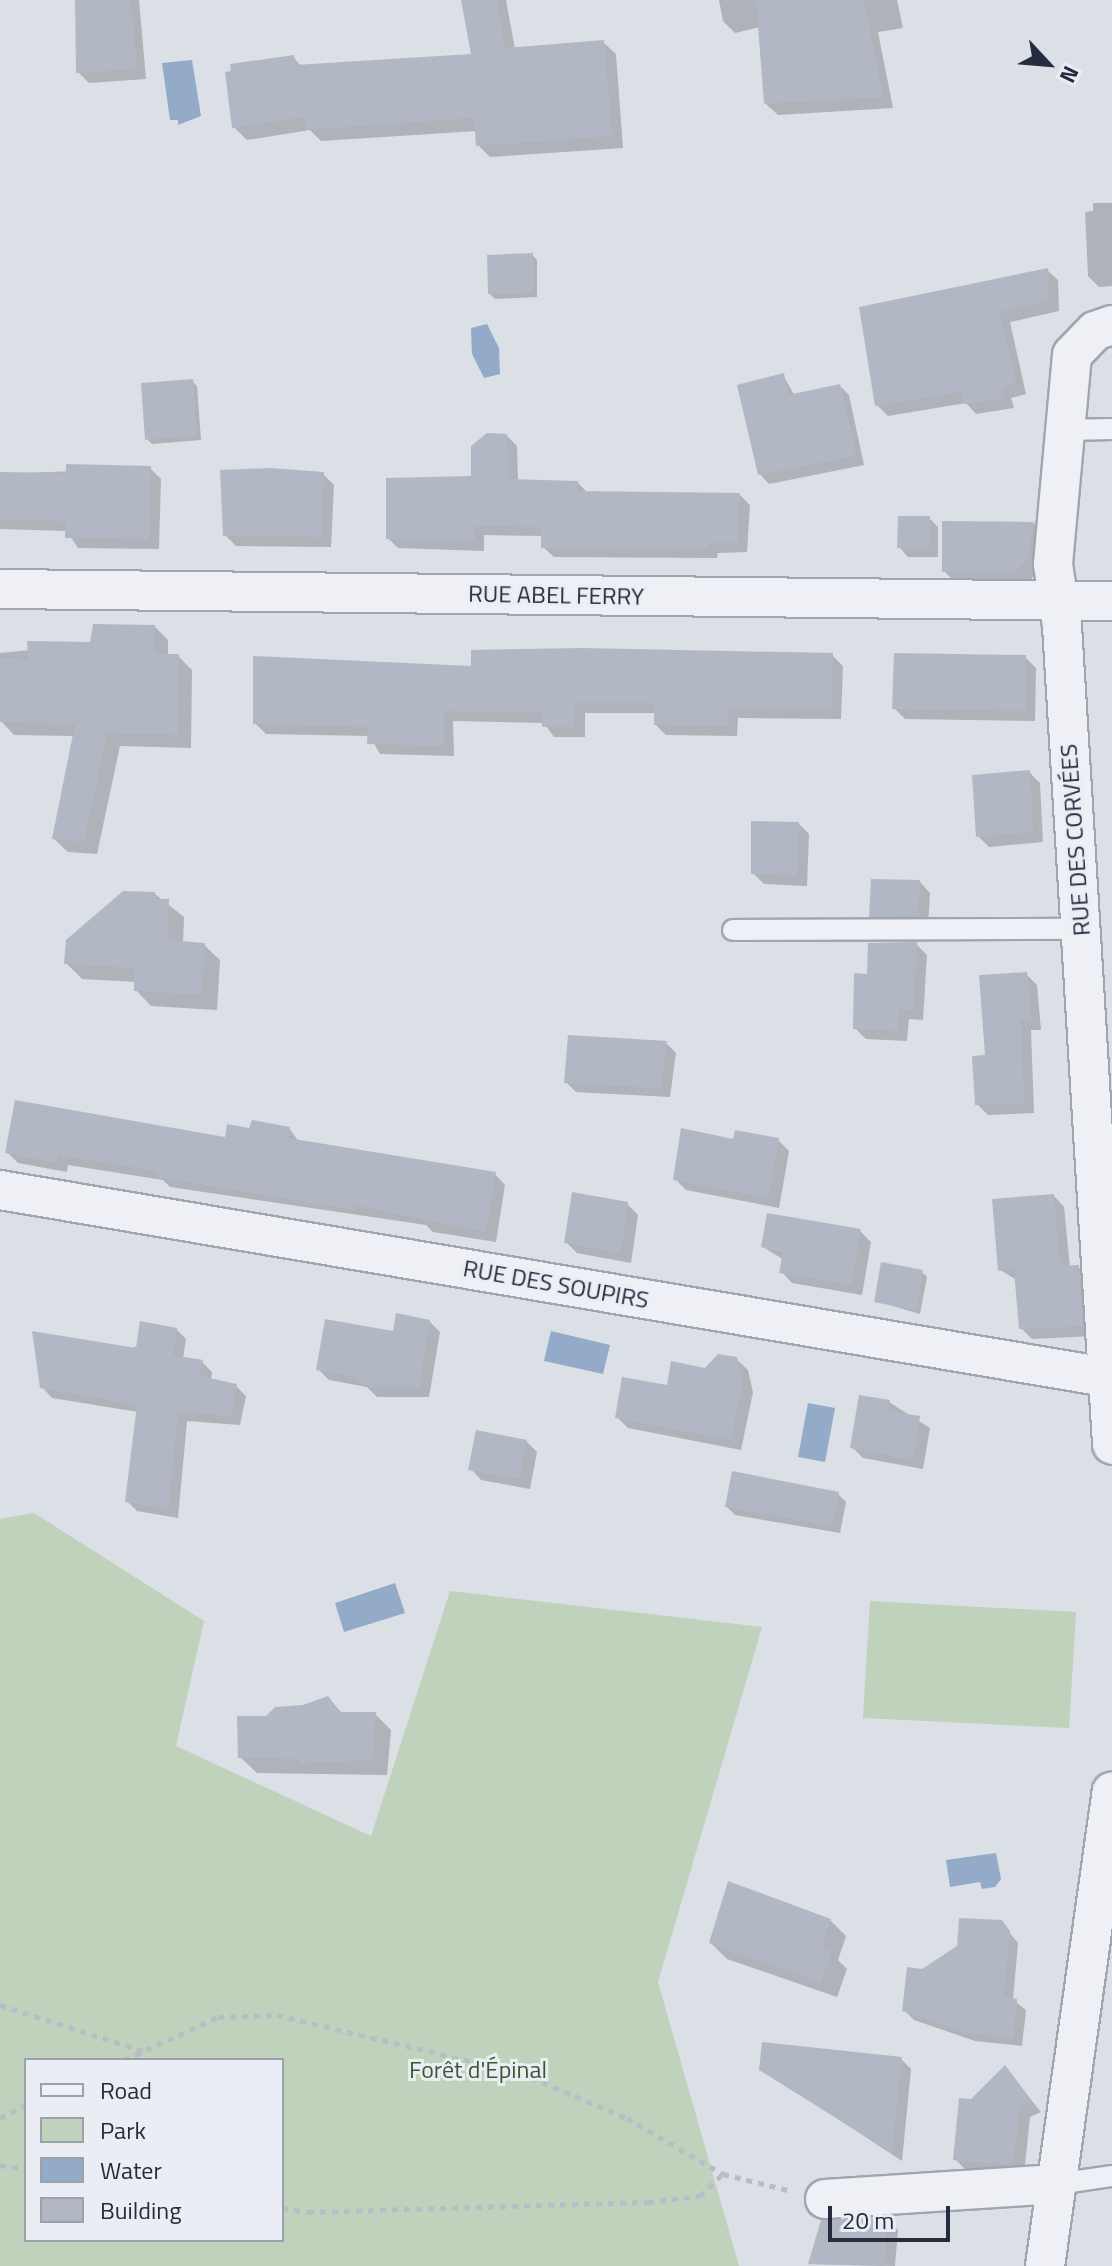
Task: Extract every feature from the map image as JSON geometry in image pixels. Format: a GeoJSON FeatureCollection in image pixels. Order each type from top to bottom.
{"type":"FeatureCollection","features":[{"type":"Feature","properties":{"kind":"street","name":"RUE DES CORVÉES"},"geometry":{"type":"LineString","coordinates":[[1112,325],[1088,336],[1072,355],[1053,564],[1059,600],[1112,1444]]}},
{"type":"Feature","properties":{"kind":"street","name":"RUE ABEL FERRY"},"geometry":{"type":"LineString","coordinates":[[0,589],[1112,601]]}},
{"type":"Feature","properties":{"kind":"street","name":"RUE DES SOUPIRS"},"geometry":{"type":"LineString","coordinates":[[0,1190],[1110,1378]]}},
{"type":"Feature","properties":{"kind":"street"},"geometry":{"type":"LineString","coordinates":[[1045,2266],[1112,1792]]}},
{"type":"Feature","properties":{"kind":"street"},"geometry":{"type":"LineString","coordinates":[[825,2199],[1057,2184]]}},
{"type":"Feature","properties":{"kind":"lane"},"geometry":{"type":"LineString","coordinates":[[1067,430],[1112,429]]}},
{"type":"Feature","properties":{"kind":"lane"},"geometry":{"type":"LineString","coordinates":[[733,930],[1080,929]]}},
{"type":"Feature","properties":{"kind":"lane"},"geometry":{"type":"LineString","coordinates":[[1057,2184],[1112,2176]]}},
{"type":"Feature","properties":{"kind":"path"},"geometry":{"type":"LineString","coordinates":[[0,2005],[143,2051]]}},
{"type":"Feature","properties":{"kind":"path"},"geometry":{"type":"LineString","coordinates":[[128,2058],[218,2017],[277,2015],[520,2073],[627,2118],[723,2174],[825,2199]]}},
{"type":"Feature","properties":{"kind":"path"},"geometry":{"type":"LineString","coordinates":[[0,2118],[24,2106]]}},
{"type":"Feature","properties":{"kind":"path"},"geometry":{"type":"LineString","coordinates":[[0,2165],[24,2169]]}},
{"type":"Feature","properties":{"kind":"path"},"geometry":{"type":"LineString","coordinates":[[284,2208],[308,2212],[648,2202],[700,2196],[723,2174]]}},
{"type":"Feature","properties":{"kind":"green space","name":"Forêt d'Épinal"},"geometry":{"type":"Polygon","coordinates":[[[34,1513],[204,1621],[176,1746],[371,1836],[450,1591],[762,1627],[658,1982],[739,2266],[0,2266],[0,1519],[34,1513]]]}},
{"type":"Feature","properties":{"kind":"green space"},"geometry":{"type":"Polygon","coordinates":[[[870,1601],[1076,1612],[1069,1728],[863,1718],[870,1601]]]}},
{"type":"Feature","properties":{"kind":"water"},"geometry":{"type":"Polygon","coordinates":[[[192,60],[201,116],[178,125],[178,120],[170,120],[162,63],[192,60]]]}},
{"type":"Feature","properties":{"kind":"water"},"geometry":{"type":"Polygon","coordinates":[[[487,324],[499,348],[500,374],[484,378],[472,354],[471,328],[487,324]]]}},
{"type":"Feature","properties":{"kind":"water"},"geometry":{"type":"Polygon","coordinates":[[[551,1331],[610,1345],[603,1374],[544,1361],[551,1331]]]}},
{"type":"Feature","properties":{"kind":"water"},"geometry":{"type":"Polygon","coordinates":[[[808,1403],[835,1408],[825,1462],[798,1457],[808,1403]]]}},
{"type":"Feature","properties":{"kind":"water"},"geometry":{"type":"Polygon","coordinates":[[[395,1583],[405,1613],[344,1632],[335,1603],[395,1583]]]}},
{"type":"Feature","properties":{"kind":"water"},"geometry":{"type":"Polygon","coordinates":[[[996,1853],[1001,1879],[995,1887],[982,1889],[980,1882],[950,1887],[946,1860],[996,1853]]]}},
{"type":"Feature","properties":{"kind":"building"},"geometry":{"type":"Polygon","coordinates":[[[75,0],[130,0],[137,69],[76,73],[75,0]]]}},
{"type":"Feature","properties":{"kind":"building"},"geometry":{"type":"Polygon","coordinates":[[[461,0],[497,0],[505,48],[604,40],[612,136],[476,146],[474,118],[306,130],[304,117],[232,128],[225,72],[231,71],[230,64],[294,55],[295,65],[471,54],[461,0]]]}},
{"type":"Feature","properties":{"kind":"building"},"geometry":{"type":"Polygon","coordinates":[[[756,0],[864,0],[883,97],[764,104],[756,0]]]}},
{"type":"Feature","properties":{"kind":"building"},"geometry":{"type":"Polygon","coordinates":[[[533,253],[533,293],[488,294],[487,255],[533,253]]]}},
{"type":"Feature","properties":{"kind":"building"},"geometry":{"type":"Polygon","coordinates":[[[1048,268],[1049,300],[1000,312],[1016,383],[1002,387],[1004,398],[964,404],[961,392],[875,406],[859,307],[1048,268]]]}},
{"type":"Feature","properties":{"kind":"building"},"geometry":{"type":"Polygon","coordinates":[[[784,373],[788,395],[840,384],[856,456],[758,475],[737,385],[784,373]]]}},
{"type":"Feature","properties":{"kind":"building"},"geometry":{"type":"Polygon","coordinates":[[[193,379],[197,435],[145,440],[141,383],[193,379]]]}},
{"type":"Feature","properties":{"kind":"building"},"geometry":{"type":"Polygon","coordinates":[[[487,433],[507,434],[508,479],[578,481],[578,491],[740,493],[737,543],[708,543],[707,548],[541,548],[541,527],[475,526],[475,541],[386,539],[386,478],[471,476],[471,446],[487,433]]]}},
{"type":"Feature","properties":{"kind":"building"},"geometry":{"type":"Polygon","coordinates":[[[66,464],[151,466],[149,539],[65,538],[65,521],[0,520],[0,472],[66,473],[66,464]]]}},
{"type":"Feature","properties":{"kind":"building"},"geometry":{"type":"Polygon","coordinates":[[[270,468],[324,472],[321,537],[223,536],[220,470],[270,468]]]}},
{"type":"Feature","properties":{"kind":"building"},"geometry":{"type":"Polygon","coordinates":[[[898,516],[930,516],[929,548],[897,548],[898,516]]]}},
{"type":"Feature","properties":{"kind":"building"},"geometry":{"type":"Polygon","coordinates":[[[942,521],[1034,522],[1028,559],[1016,572],[942,572],[942,521]]]}},
{"type":"Feature","properties":{"kind":"building"},"geometry":{"type":"Polygon","coordinates":[[[93,624],[155,625],[155,654],[179,654],[178,735],[107,733],[84,842],[52,839],[75,724],[0,722],[0,658],[28,659],[27,641],[90,642],[93,624]]]}},
{"type":"Feature","properties":{"kind":"building"},"geometry":{"type":"Polygon","coordinates":[[[582,648],[833,653],[831,709],[728,708],[727,726],[654,725],[654,703],[575,703],[575,727],[542,727],[542,713],[444,711],[444,746],[367,744],[368,727],[253,724],[253,656],[471,666],[471,650],[582,648]]]}},
{"type":"Feature","properties":{"kind":"building"},"geometry":{"type":"Polygon","coordinates":[[[894,653],[1026,655],[1025,711],[892,709],[894,653]]]}},
{"type":"Feature","properties":{"kind":"building"},"geometry":{"type":"Polygon","coordinates":[[[1030,770],[1033,832],[976,837],[972,775],[1030,770]]]}},
{"type":"Feature","properties":{"kind":"building"},"geometry":{"type":"Polygon","coordinates":[[[751,821],[799,822],[797,875],[751,874],[751,821]]]}},
{"type":"Feature","properties":{"kind":"building"},"geometry":{"type":"Polygon","coordinates":[[[871,879],[920,880],[918,916],[869,917],[871,879]]]}},
{"type":"Feature","properties":{"kind":"building"},"geometry":{"type":"Polygon","coordinates":[[[123,891],[155,892],[155,899],[169,899],[167,940],[205,943],[202,995],[134,991],[134,968],[64,964],[66,940],[123,891]]]}},
{"type":"Feature","properties":{"kind":"building"},"geometry":{"type":"Polygon","coordinates":[[[917,942],[913,1010],[899,1009],[897,1031],[853,1029],[854,973],[867,974],[868,943],[917,942]]]}},
{"type":"Feature","properties":{"kind":"building"},"geometry":{"type":"Polygon","coordinates":[[[1027,972],[1031,1020],[1021,1020],[1024,1103],[975,1105],[972,1056],[985,1055],[979,975],[1027,972]]]}},
{"type":"Feature","properties":{"kind":"building"},"geometry":{"type":"Polygon","coordinates":[[[568,1035],[667,1041],[661,1088],[564,1083],[568,1035]]]}},
{"type":"Feature","properties":{"kind":"building"},"geometry":{"type":"Polygon","coordinates":[[[15,1100],[225,1137],[227,1124],[249,1128],[252,1120],[290,1127],[288,1138],[496,1172],[486,1232],[355,1205],[354,1210],[157,1177],[158,1171],[58,1155],[57,1163],[5,1153],[15,1100]]]}},
{"type":"Feature","properties":{"kind":"building"},"geometry":{"type":"Polygon","coordinates":[[[681,1128],[733,1139],[735,1130],[779,1138],[768,1198],[673,1180],[681,1128]]]}},
{"type":"Feature","properties":{"kind":"building"},"geometry":{"type":"Polygon","coordinates":[[[572,1192],[628,1202],[621,1253],[564,1243],[572,1192]]]}},
{"type":"Feature","properties":{"kind":"building"},"geometry":{"type":"Polygon","coordinates":[[[1054,1194],[1060,1266],[1079,1265],[1083,1326],[1019,1329],[1014,1270],[998,1271],[992,1199],[1054,1194]]]}},
{"type":"Feature","properties":{"kind":"building"},"geometry":{"type":"Polygon","coordinates":[[[767,1213],[861,1229],[851,1285],[779,1273],[783,1252],[761,1247],[767,1213]]]}},
{"type":"Feature","properties":{"kind":"building"},"geometry":{"type":"Polygon","coordinates":[[[881,1262],[923,1270],[916,1310],[874,1302],[881,1262]]]}},
{"type":"Feature","properties":{"kind":"building"},"geometry":{"type":"Polygon","coordinates":[[[396,1313],[430,1320],[419,1387],[364,1387],[355,1377],[316,1370],[325,1319],[393,1331],[396,1313]]]}},
{"type":"Feature","properties":{"kind":"building"},"geometry":{"type":"Polygon","coordinates":[[[140,1321],[177,1328],[173,1355],[203,1360],[200,1376],[237,1384],[231,1416],[178,1412],[168,1509],[125,1502],[137,1405],[40,1388],[32,1331],[136,1348],[140,1321]]]}},
{"type":"Feature","properties":{"kind":"building"},"geometry":{"type":"Polygon","coordinates":[[[718,1354],[737,1357],[743,1380],[731,1440],[615,1418],[622,1377],[667,1385],[671,1361],[705,1368],[718,1354]]]}},
{"type":"Feature","properties":{"kind":"building"},"geometry":{"type":"Polygon","coordinates":[[[859,1395],[890,1400],[888,1411],[920,1416],[913,1460],[850,1448],[859,1395]]]}},
{"type":"Feature","properties":{"kind":"building"},"geometry":{"type":"Polygon","coordinates":[[[476,1430],[527,1440],[519,1479],[468,1470],[476,1430]]]}},
{"type":"Feature","properties":{"kind":"building"},"geometry":{"type":"Polygon","coordinates":[[[732,1471],[839,1492],[832,1526],[725,1507],[732,1471]]]}},
{"type":"Feature","properties":{"kind":"building"},"geometry":{"type":"Polygon","coordinates":[[[328,1696],[340,1712],[376,1712],[372,1760],[301,1763],[300,1759],[238,1758],[237,1716],[266,1716],[275,1707],[303,1705],[328,1696]]]}},
{"type":"Feature","properties":{"kind":"building"},"geometry":{"type":"Polygon","coordinates":[[[728,1881],[831,1919],[822,1948],[832,1951],[821,1983],[709,1943],[728,1881]]]}},
{"type":"Feature","properties":{"kind":"building"},"geometry":{"type":"Polygon","coordinates":[[[959,1918],[1002,1920],[1010,1931],[1004,1997],[1017,1999],[1013,2038],[964,2032],[902,2011],[907,1967],[922,1969],[957,1946],[959,1918]]]}},
{"type":"Feature","properties":{"kind":"building"},"geometry":{"type":"Polygon","coordinates":[[[762,2042],[902,2057],[892,2153],[759,2070],[762,2042]]]}},
{"type":"Feature","properties":{"kind":"building"},"geometry":{"type":"Polygon","coordinates":[[[1005,2065],[1032,2101],[1020,2106],[1013,2165],[953,2160],[959,2098],[971,2099],[1005,2065]]]}},
{"type":"Feature","properties":{"kind":"building"},"geometry":{"type":"Polygon","coordinates":[[[888,2217],[884,2266],[808,2264],[821,2220],[888,2217]]]}}]}
